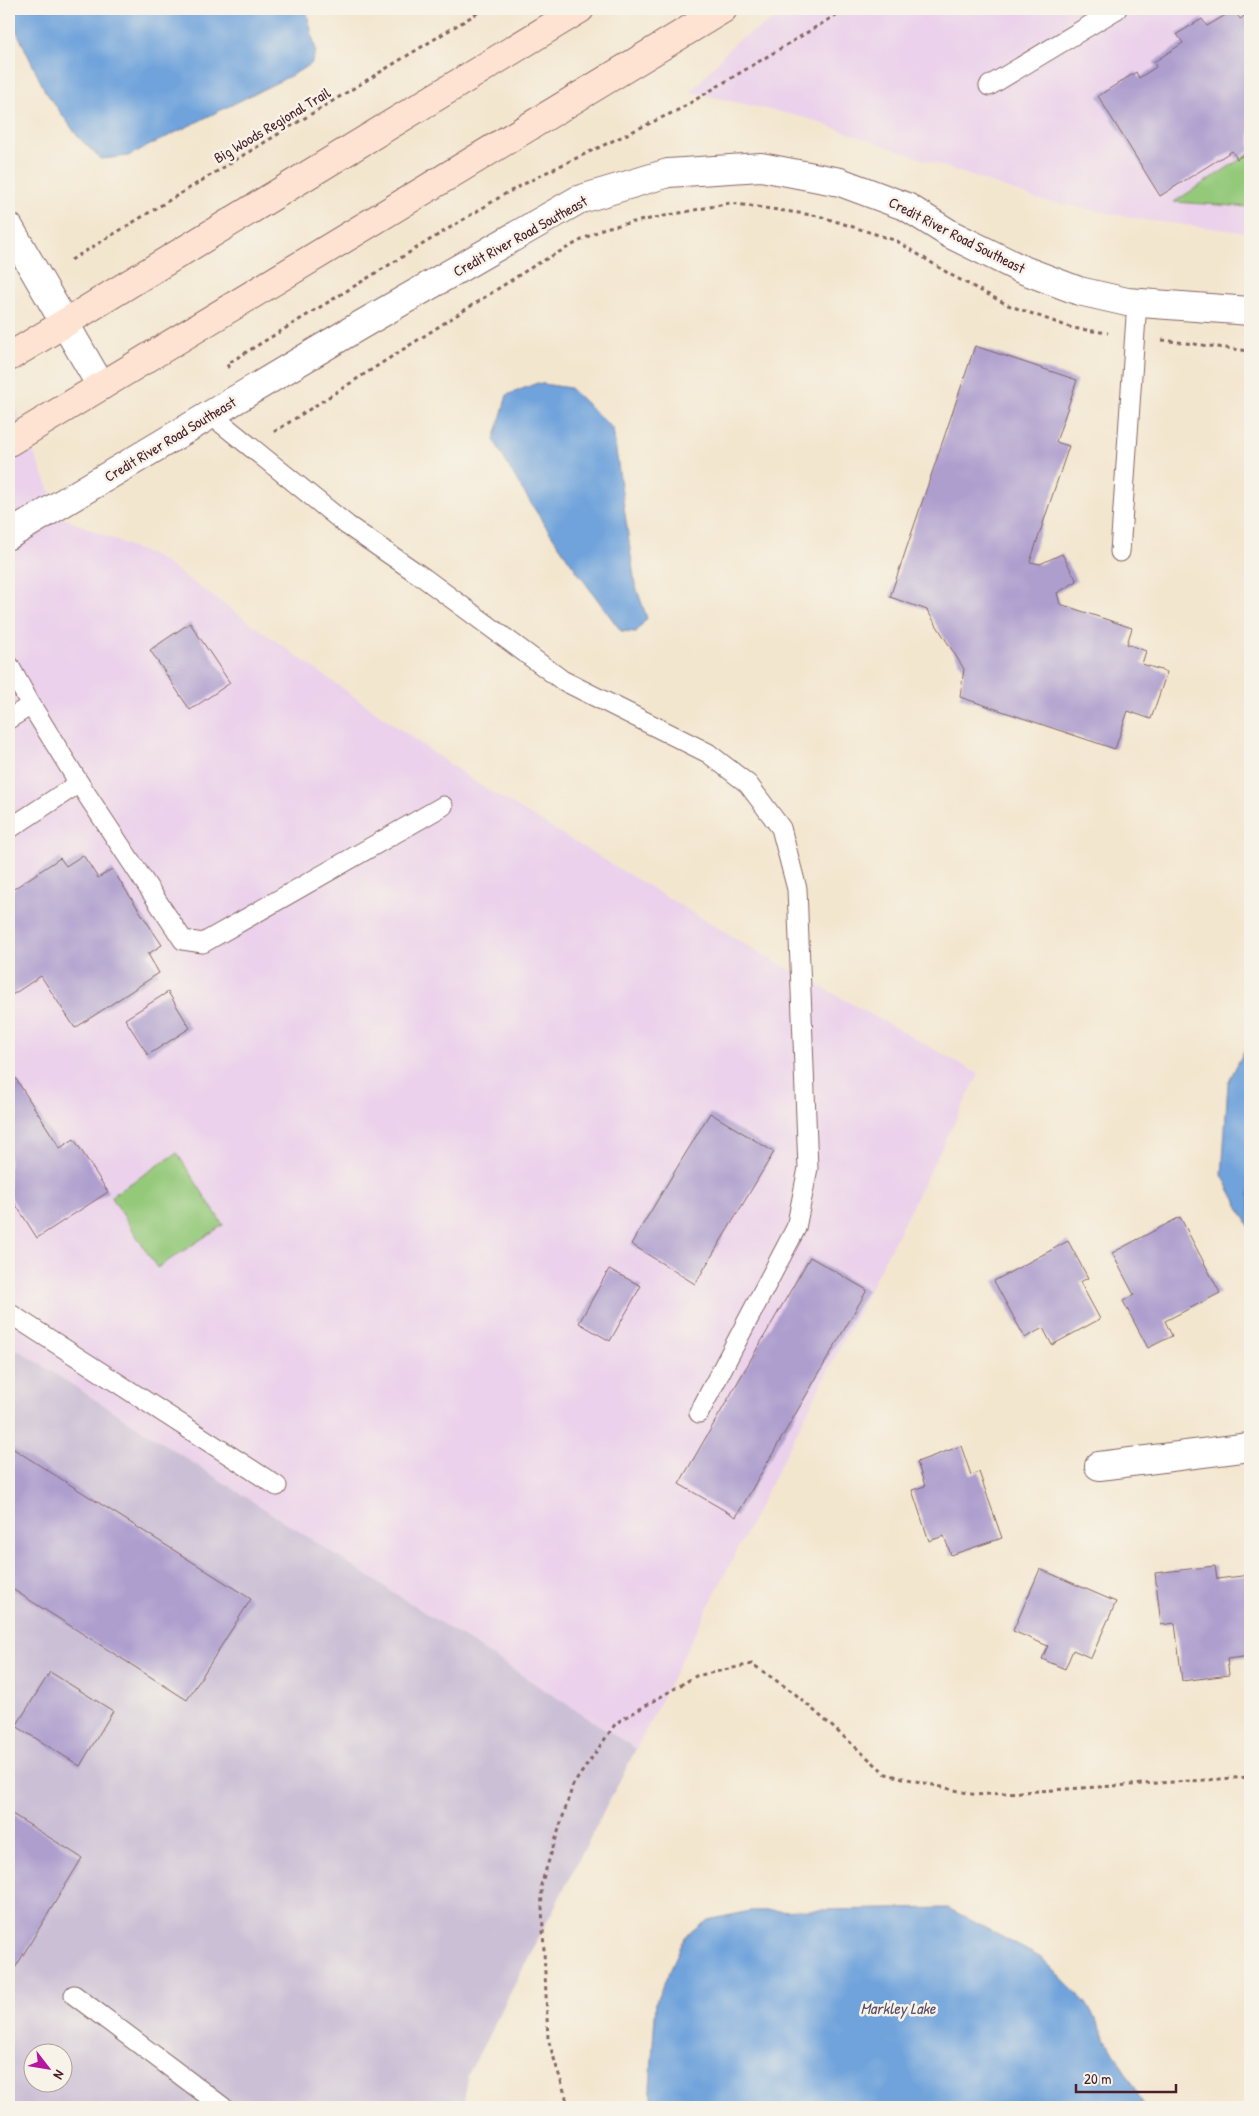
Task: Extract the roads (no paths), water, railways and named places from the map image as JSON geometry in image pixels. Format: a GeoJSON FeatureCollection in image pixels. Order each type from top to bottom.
{"type":"FeatureCollection","features":[{"type":"Feature","properties":{"kind":"main road"},"geometry":{"type":"LineString","coordinates":[[9,357],[63,322],[580,9]]}},
{"type":"Feature","properties":{"kind":"main road"},"geometry":{"type":"LineString","coordinates":[[9,442],[723,9]]}},
{"type":"Feature","properties":{"kind":"street","name":"Credit River Road Southeast"},"geometry":{"type":"LineString","coordinates":[[9,535],[359,326],[578,200],[668,173],[762,167],[840,182],[907,207],[950,234],[1021,269],[1079,292],[1137,302],[1250,311]]}},
{"type":"Feature","properties":{"kind":"street"},"geometry":{"type":"LineString","coordinates":[[9,227],[41,279],[63,322],[101,386]]}},
{"type":"Feature","properties":{"kind":"street"},"geometry":{"type":"LineString","coordinates":[[1100,1466],[1250,1447]]}},
{"type":"Feature","properties":{"kind":"lane"},"geometry":{"type":"LineString","coordinates":[[989,86],[1117,9]]}},
{"type":"Feature","properties":{"kind":"lane"},"geometry":{"type":"LineString","coordinates":[[1120,552],[1137,302]]}},
{"type":"Feature","properties":{"kind":"lane"},"geometry":{"type":"LineString","coordinates":[[210,414],[347,525],[424,578],[562,680],[708,753],[748,784],[781,828],[797,889],[808,1168],[796,1228],[699,1413]]}},
{"type":"Feature","properties":{"kind":"lane"},"geometry":{"type":"LineString","coordinates":[[9,665],[79,783],[183,940],[203,943],[443,806]]}},
{"type":"Feature","properties":{"kind":"lane"},"geometry":{"type":"LineString","coordinates":[[9,719],[31,705]]}},
{"type":"Feature","properties":{"kind":"lane"},"geometry":{"type":"LineString","coordinates":[[9,829],[79,783]]}},
{"type":"Feature","properties":{"kind":"lane"},"geometry":{"type":"LineString","coordinates":[[9,1313],[276,1486]]}},
{"type":"Feature","properties":{"kind":"lane"},"geometry":{"type":"LineString","coordinates":[[74,1995],[223,2107]]}},
{"type":"Feature","properties":{"kind":"water"},"geometry":{"type":"Polygon","coordinates":[[[9,9],[306,9],[316,51],[311,64],[292,75],[128,156],[101,159],[79,138],[45,91],[9,15],[9,9]]]}},
{"type":"Feature","properties":{"kind":"water"},"geometry":{"type":"Polygon","coordinates":[[[537,383],[570,388],[613,429],[635,584],[647,618],[636,632],[621,631],[570,562],[538,514],[494,440],[507,395],[537,383]]]}},
{"type":"Feature","properties":{"kind":"water"},"geometry":{"type":"Polygon","coordinates":[[[1250,1039],[1250,1228],[1222,1175],[1228,1083],[1250,1039]]]}},
{"type":"Feature","properties":{"kind":"water","name":"Markley Lake"},"geometry":{"type":"Polygon","coordinates":[[[948,1908],[1043,1959],[1086,2003],[1145,2107],[654,2107],[650,2087],[656,2001],[685,1937],[708,1920],[750,1911],[948,1908]]]}}]}
